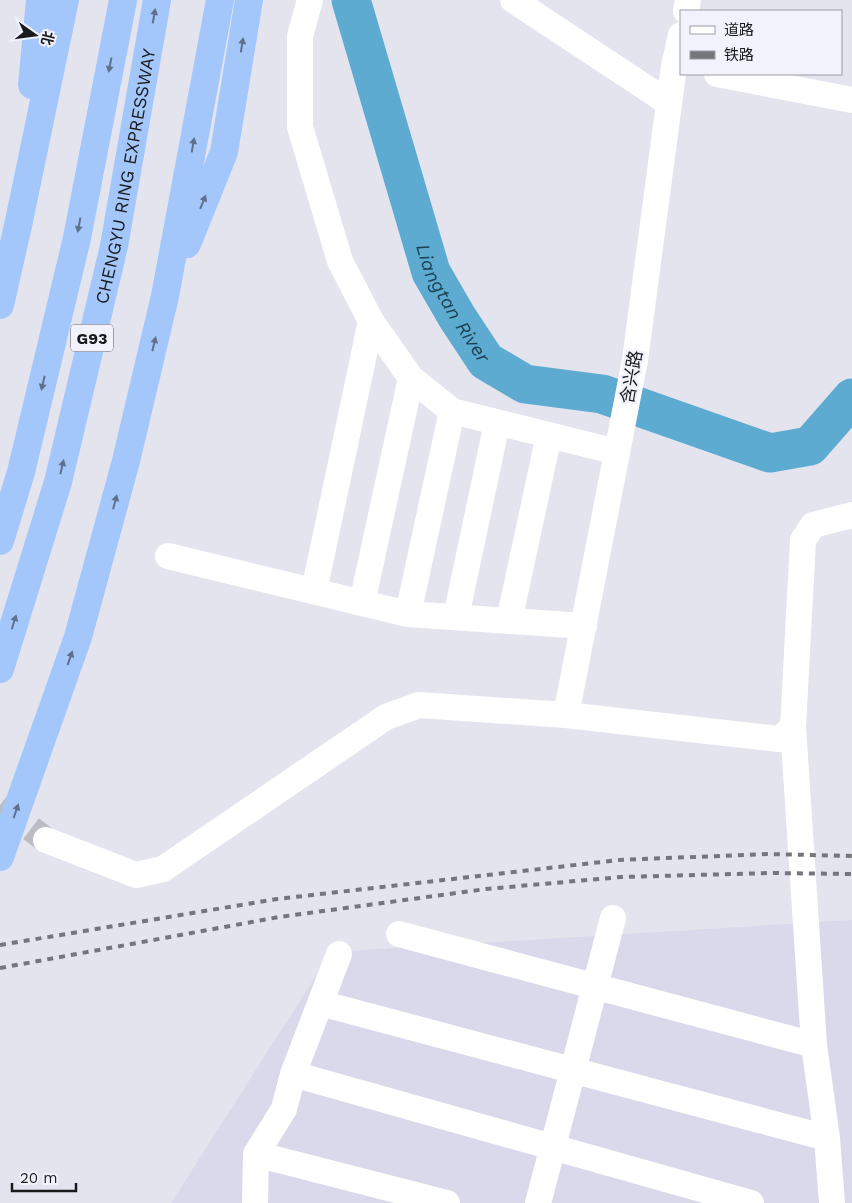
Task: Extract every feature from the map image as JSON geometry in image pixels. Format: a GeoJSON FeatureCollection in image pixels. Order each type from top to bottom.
{"type":"FeatureCollection","features":[{"type":"Feature","properties":{"kind":"highway"},"geometry":{"type":"LineString","coordinates":[[19,221],[40,0]]}},
{"type":"Feature","properties":{"kind":"highway"},"geometry":{"type":"LineString","coordinates":[[0,305],[65,0]]}},
{"type":"Feature","properties":{"kind":"highway","name":"CHENGYU RING EXPRESSWAY"},"geometry":{"type":"LineString","coordinates":[[0,541],[21,472],[77,238],[122,0]]}},
{"type":"Feature","properties":{"kind":"highway","name":"CHENGYU RING EXPRESSWAY"},"geometry":{"type":"LineString","coordinates":[[0,669],[58,482],[114,246],[157,0]]}},
{"type":"Feature","properties":{"kind":"highway"},"geometry":{"type":"LineString","coordinates":[[0,857],[78,637],[126,461],[165,296],[220,0]]}},
{"type":"Feature","properties":{"kind":"highway"},"geometry":{"type":"LineString","coordinates":[[165,296],[224,152],[249,0]]}},
{"type":"Feature","properties":{"kind":"street"},"geometry":{"type":"LineString","coordinates":[[310,0],[300,36],[300,127],[340,262],[371,321],[410,378],[452,411],[549,435],[619,444]]}},
{"type":"Feature","properties":{"kind":"street"},"geometry":{"type":"LineString","coordinates":[[513,0],[669,102]]}},
{"type":"Feature","properties":{"kind":"street","name":"含兴路"},"geometry":{"type":"LineString","coordinates":[[566,715],[635,360],[669,102],[680,43]]}},
{"type":"Feature","properties":{"kind":"street"},"geometry":{"type":"LineString","coordinates":[[722,75],[852,100]]}},
{"type":"Feature","properties":{"kind":"street"},"geometry":{"type":"LineString","coordinates":[[314,591],[371,321]]}},
{"type":"Feature","properties":{"kind":"street"},"geometry":{"type":"LineString","coordinates":[[362,603],[410,378]]}},
{"type":"Feature","properties":{"kind":"street"},"geometry":{"type":"LineString","coordinates":[[408,614],[452,411]]}},
{"type":"Feature","properties":{"kind":"street"},"geometry":{"type":"LineString","coordinates":[[456,618],[497,423]]}},
{"type":"Feature","properties":{"kind":"street"},"geometry":{"type":"LineString","coordinates":[[509,621],[549,435]]}},
{"type":"Feature","properties":{"kind":"street"},"geometry":{"type":"LineString","coordinates":[[832,1203],[814,1045],[793,727],[803,540],[813,525],[852,515]]}},
{"type":"Feature","properties":{"kind":"street"},"geometry":{"type":"LineString","coordinates":[[168,556],[408,614],[584,626]]}},
{"type":"Feature","properties":{"kind":"street"},"geometry":{"type":"LineString","coordinates":[[46,840],[136,875],[163,869],[386,717],[419,705],[566,715],[779,739],[793,727]]}},
{"type":"Feature","properties":{"kind":"street"},"geometry":{"type":"LineString","coordinates":[[538,1203],[613,918]]}},
{"type":"Feature","properties":{"kind":"street"},"geometry":{"type":"LineString","coordinates":[[399,934],[814,1045]]}},
{"type":"Feature","properties":{"kind":"street"},"geometry":{"type":"LineString","coordinates":[[255,1203],[256,1154],[284,1109],[293,1074],[340,954]]}},
{"type":"Feature","properties":{"kind":"street"},"geometry":{"type":"LineString","coordinates":[[320,1003],[826,1138]]}},
{"type":"Feature","properties":{"kind":"street"},"geometry":{"type":"LineString","coordinates":[[293,1074],[751,1203]]}},
{"type":"Feature","properties":{"kind":"street"},"geometry":{"type":"LineString","coordinates":[[256,1154],[446,1203]]}},
{"type":"Feature","properties":{"kind":"shaded area"},"geometry":{"type":"Polygon","coordinates":[[[852,920],[852,1203],[171,1203],[331,952],[852,920]]]}},
{"type":"Feature","properties":{"kind":"waterway","name":"Liangtan River"},"geometry":{"type":"LineString","coordinates":[[351,0],[431,272],[457,317],[486,361],[525,384],[602,394],[770,453],[810,446],[852,398]]}},
{"type":"Feature","properties":{"kind":"tunnel"},"geometry":{"type":"LineString","coordinates":[[0,805],[46,840]]}},
{"type":"Feature","properties":{"kind":"railway"},"geometry":{"type":"LineString","coordinates":[[0,945],[277,899],[619,860],[767,854],[852,856]]}},
{"type":"Feature","properties":{"kind":"railway"},"geometry":{"type":"LineString","coordinates":[[0,968],[279,917],[486,889],[621,877],[771,873],[852,874]]}}]}
